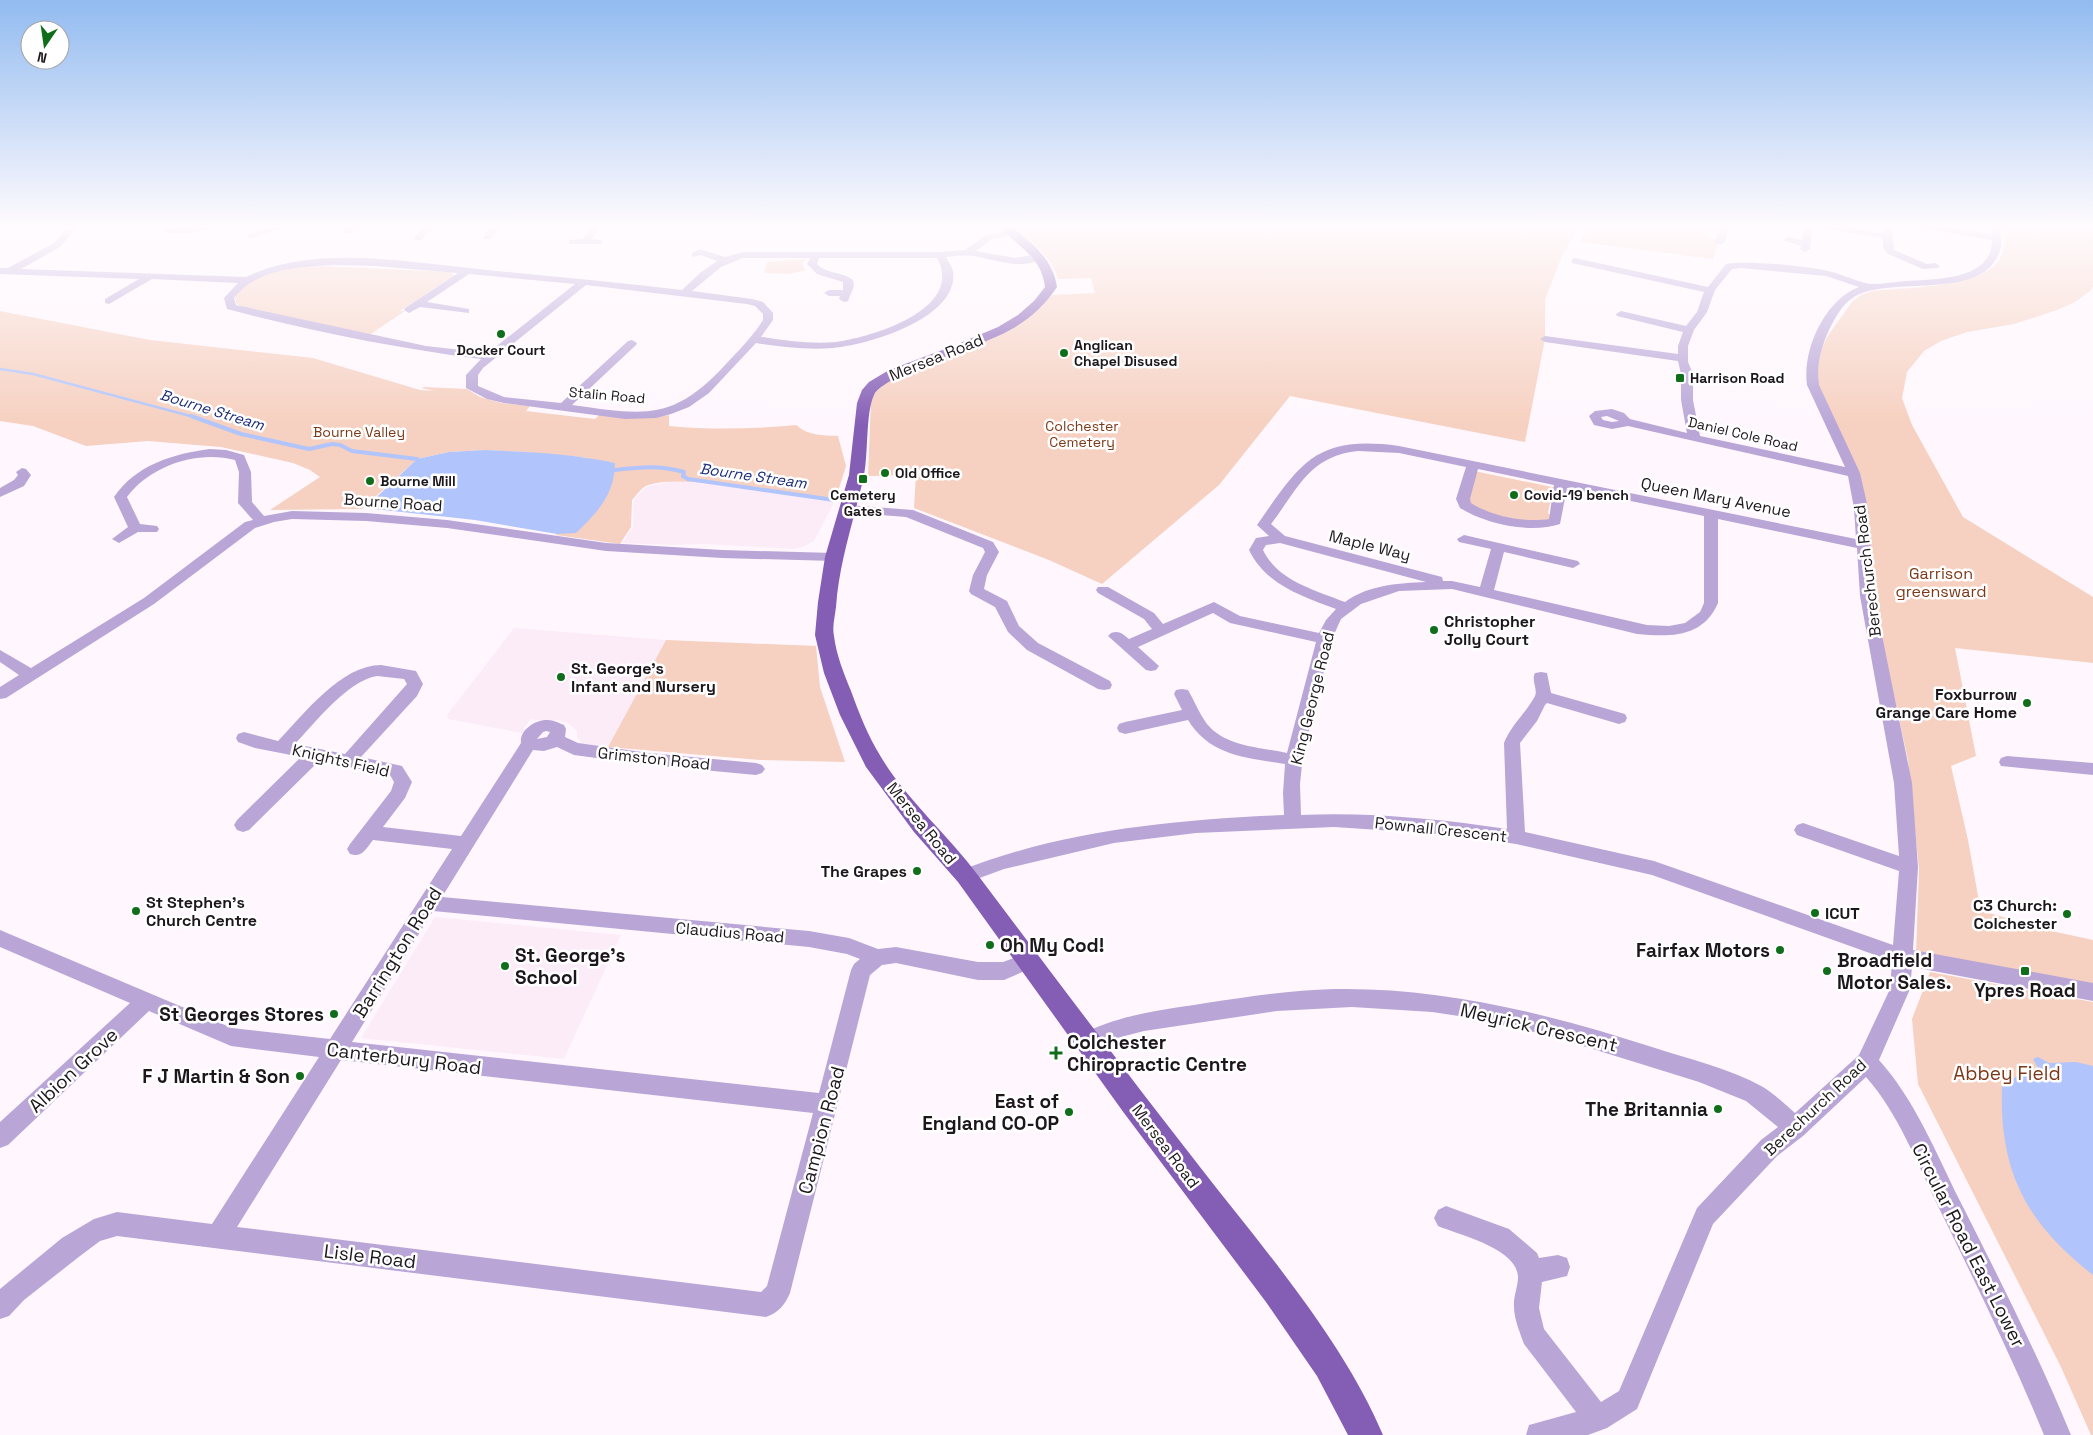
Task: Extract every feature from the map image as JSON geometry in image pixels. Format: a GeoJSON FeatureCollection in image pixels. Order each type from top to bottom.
{"type":"FeatureCollection","features":[{"type":"Feature","properties":{"kind":"main road","name":"Mersea Road"},"geometry":{"type":"LineString","coordinates":[[1047,292],[1041,301],[1023,317],[982,339],[883,378],[869,390],[864,403],[857,475],[834,557],[824,635],[834,673],[850,715],[873,762],[922,826],[966,876],[1027,961],[1303,1327],[1328,1365],[1366,1435]]}},
{"type":"Feature","properties":{"kind":"street"},"geometry":{"type":"LineString","coordinates":[[109,301],[124,292]]}},
{"type":"Feature","properties":{"kind":"street"},"geometry":{"type":"LineString","coordinates":[[234,292],[229,298],[231,307],[241,310],[426,349],[490,357]]}},
{"type":"Feature","properties":{"kind":"street"},"geometry":{"type":"LineString","coordinates":[[409,310],[436,292]]}},
{"type":"Feature","properties":{"kind":"street","name":"Stalin Road"},"geometry":{"type":"LineString","coordinates":[[572,292],[490,357],[472,375],[472,388],[497,399],[632,415],[654,414],[684,406],[706,390],[753,339],[768,320],[768,313],[759,304],[748,300],[667,292]]}},
{"type":"Feature","properties":{"kind":"street"},"geometry":{"type":"LineString","coordinates":[[829,293],[845,296],[847,292]]}},
{"type":"Feature","properties":{"kind":"street"},"geometry":{"type":"LineString","coordinates":[[753,339],[791,344],[834,345],[866,339],[928,312],[940,300],[943,292]]}},
{"type":"Feature","properties":{"kind":"street"},"geometry":{"type":"LineString","coordinates":[[1694,438],[1687,400],[1687,374],[1683,358],[1683,346],[1689,330],[1702,312],[1709,292]]}},
{"type":"Feature","properties":{"kind":"street","name":"Berechurch Road"},"geometry":{"type":"LineString","coordinates":[[1539,1435],[1598,1419],[1628,1400],[1705,1216],[1770,1148],[1795,1128],[1867,1062],[1900,989],[1910,867],[1903,783],[1867,596],[1861,508],[1854,473],[1813,385],[1811,374],[1817,344],[1834,314],[1851,294],[1857,292]]}},
{"type":"Feature","properties":{"kind":"street"},"geometry":{"type":"LineString","coordinates":[[418,304],[465,311]]}},
{"type":"Feature","properties":{"kind":"street"},"geometry":{"type":"LineString","coordinates":[[1621,314],[1689,330]]}},
{"type":"Feature","properties":{"kind":"street"},"geometry":{"type":"LineString","coordinates":[[1545,339],[1683,358]]}},
{"type":"Feature","properties":{"kind":"street"},"geometry":{"type":"LineString","coordinates":[[563,407],[630,345],[644,348]]}},
{"type":"Feature","properties":{"kind":"street","name":"Daniel Cole Road"},"geometry":{"type":"LineString","coordinates":[[1626,422],[1854,473]]}},
{"type":"Feature","properties":{"kind":"street","name":"Queen Mary Avenue"},"geometry":{"type":"LineString","coordinates":[[1280,539],[1264,525],[1309,466],[1327,454],[1357,448],[1390,448],[1864,545]]}},
{"type":"Feature","properties":{"kind":"street"},"geometry":{"type":"LineString","coordinates":[[135,528],[120,498],[124,490],[137,478],[178,455],[213,453],[230,454],[240,458],[245,472],[245,503],[260,520]]}},
{"type":"Feature","properties":{"kind":"street"},"geometry":{"type":"LineString","coordinates":[[1473,465],[1463,499],[1465,505],[1479,513],[1532,524],[1544,525],[1555,521],[1561,483]]}},
{"type":"Feature","properties":{"kind":"street"},"geometry":{"type":"LineString","coordinates":[[0,493],[19,483],[26,474],[22,472]]}},
{"type":"Feature","properties":{"kind":"street"},"geometry":{"type":"LineString","coordinates":[[848,509],[908,513],[988,545],[992,552],[980,575],[976,591],[1002,604],[1007,620],[1016,634],[1033,647],[1104,685]]}},
{"type":"Feature","properties":{"kind":"street","name":"King George Road"},"geometry":{"type":"LineString","coordinates":[[1293,821],[1290,801],[1293,760],[1324,639],[1331,623],[1346,608],[1364,597],[1398,587],[1452,585],[1637,629],[1663,631],[1685,628],[1700,621],[1709,610],[1711,514]]}},
{"type":"Feature","properties":{"kind":"street","name":"Bourne Road"},"geometry":{"type":"LineString","coordinates":[[0,694],[149,601],[250,525],[260,520],[292,515],[366,517],[447,524],[606,547],[713,554],[834,557]]}},
{"type":"Feature","properties":{"kind":"street"},"geometry":{"type":"LineString","coordinates":[[119,539],[135,528],[152,529]]}},
{"type":"Feature","properties":{"kind":"street"},"geometry":{"type":"LineString","coordinates":[[1280,539],[1261,541],[1256,550],[1262,565],[1286,583],[1346,608]]}},
{"type":"Feature","properties":{"kind":"street","name":"Maple Way"},"geometry":{"type":"LineString","coordinates":[[1280,539],[1452,585]]}},
{"type":"Feature","properties":{"kind":"street"},"geometry":{"type":"LineString","coordinates":[[1464,540],[1573,564]]}},
{"type":"Feature","properties":{"kind":"street"},"geometry":{"type":"LineString","coordinates":[[1486,592],[1499,548]]}},
{"type":"Feature","properties":{"kind":"street"},"geometry":{"type":"LineString","coordinates":[[1394,569],[1398,587]]}},
{"type":"Feature","properties":{"kind":"street"},"geometry":{"type":"LineString","coordinates":[[1103,590],[1150,616],[1161,631]]}},
{"type":"Feature","properties":{"kind":"street"},"geometry":{"type":"LineString","coordinates":[[1151,666],[1121,641],[1161,631],[1214,607],[1235,620],[1324,639]]}},
{"type":"Feature","properties":{"kind":"street"},"geometry":{"type":"LineString","coordinates":[[0,654],[31,675]]}},
{"type":"Feature","properties":{"kind":"street"},"geometry":{"type":"LineString","coordinates":[[282,747],[338,691],[359,674],[374,670],[410,675],[415,684],[411,692],[348,760]]}},
{"type":"Feature","properties":{"kind":"street"},"geometry":{"type":"LineString","coordinates":[[1541,677],[1544,697]]}},
{"type":"Feature","properties":{"kind":"street"},"geometry":{"type":"LineString","coordinates":[[1182,694],[1203,729],[1212,738],[1224,745],[1293,760]]}},
{"type":"Feature","properties":{"kind":"street"},"geometry":{"type":"LineString","coordinates":[[1516,837],[1512,742],[1515,733],[1530,718],[1540,699],[1544,697],[1575,704],[1619,718]]}},
{"type":"Feature","properties":{"kind":"street"},"geometry":{"type":"LineString","coordinates":[[1125,728],[1193,713]]}},
{"type":"Feature","properties":{"kind":"street","name":"Barrington Road"},"geometry":{"type":"LineString","coordinates":[[217,1237],[428,904],[464,843],[529,743],[530,733],[542,726],[555,727],[558,732],[556,739]]}},
{"type":"Feature","properties":{"kind":"street","name":"Knights Field"},"geometry":{"type":"LineString","coordinates":[[244,738],[396,770],[403,782],[399,793],[356,849]]}},
{"type":"Feature","properties":{"kind":"street","name":"Grimston Road"},"geometry":{"type":"LineString","coordinates":[[556,739],[574,749],[649,759],[756,769]]}},
{"type":"Feature","properties":{"kind":"street"},"geometry":{"type":"LineString","coordinates":[[243,825],[315,754]]}},
{"type":"Feature","properties":{"kind":"street"},"geometry":{"type":"LineString","coordinates":[[2007,762],[2093,769]]}},
{"type":"Feature","properties":{"kind":"street","name":"Pownall Crescent"},"geometry":{"type":"LineString","coordinates":[[966,876],[1001,862],[1114,836],[1196,826],[1293,821],[1371,821],[1455,828],[1516,837],[1654,868],[1904,957]]}},
{"type":"Feature","properties":{"kind":"street"},"geometry":{"type":"LineString","coordinates":[[1803,830],[1910,867]]}},
{"type":"Feature","properties":{"kind":"street"},"geometry":{"type":"LineString","coordinates":[[370,833],[464,843]]}},
{"type":"Feature","properties":{"kind":"street","name":"Claudius Road"},"geometry":{"type":"LineString","coordinates":[[428,904],[809,940],[849,946],[877,957],[896,955],[994,972],[1004,971],[1027,961]]}},
{"type":"Feature","properties":{"kind":"street","name":"Canterbury Road"},"geometry":{"type":"LineString","coordinates":[[0,938],[230,1037],[828,1104]]}},
{"type":"Feature","properties":{"kind":"street","name":"Campion Road"},"geometry":{"type":"LineString","coordinates":[[766,1305],[778,1293],[861,970],[877,957]]}},
{"type":"Feature","properties":{"kind":"street"},"geometry":{"type":"LineString","coordinates":[[1904,957],[2093,992]]}},
{"type":"Feature","properties":{"kind":"street","name":"Meyrick Crescent"},"geometry":{"type":"LineString","coordinates":[[1089,1041],[1107,1030],[1132,1024],[1261,1004],[1354,998],[1446,1005],[1517,1018],[1606,1041],[1733,1084],[1756,1095],[1795,1128]]}},
{"type":"Feature","properties":{"kind":"street","name":"Albion Grove"},"geometry":{"type":"LineString","coordinates":[[0,1137],[145,1002]]}},
{"type":"Feature","properties":{"kind":"street","name":"Circular Road East Lower"},"geometry":{"type":"LineString","coordinates":[[1867,1062],[1889,1087],[1926,1157],[2022,1351],[2058,1435]]}},
{"type":"Feature","properties":{"kind":"street"},"geometry":{"type":"LineString","coordinates":[[1446,1218],[1501,1237],[1528,1262],[1526,1308],[1533,1335],[1598,1419]]}},
{"type":"Feature","properties":{"kind":"street","name":"Lisle Road"},"geometry":{"type":"LineString","coordinates":[[0,1307],[15,1291],[94,1231],[117,1224],[766,1305]]}},
{"type":"Feature","properties":{"kind":"street"},"geometry":{"type":"LineString","coordinates":[[1529,1272],[1558,1267]]}},
{"type":"Feature","properties":{"kind":"shaded area"},"geometry":{"type":"Polygon","coordinates":[[[672,481],[710,483],[835,501],[814,541],[793,549],[705,544],[622,543],[633,527],[634,499],[646,487],[672,481]]]}},
{"type":"Feature","properties":{"kind":"shaded area","name":"St. George's Infant and Nursery"},"geometry":{"type":"Polygon","coordinates":[[[514,628],[666,640],[608,747],[582,744],[577,737],[577,731],[568,723],[557,720],[531,719],[523,729],[530,731],[527,734],[448,719],[447,715],[514,628]]]}},
{"type":"Feature","properties":{"kind":"shaded area","name":"St. George's School"},"geometry":{"type":"Polygon","coordinates":[[[435,917],[621,935],[564,1059],[361,1038],[435,917]]]}},
{"type":"Feature","properties":{"kind":"green space"},"geometry":{"type":"Polygon","coordinates":[[[240,292],[429,292],[400,311],[405,311],[369,335],[242,307],[236,303],[235,298],[240,292]]]}},
{"type":"Feature","properties":{"kind":"green space","name":"Colchester Cemetery"},"geometry":{"type":"Polygon","coordinates":[[[1548,292],[1545,299],[1545,339],[1525,442],[1290,396],[1219,485],[1102,584],[1049,560],[914,508],[916,475],[868,476],[871,401],[874,394],[888,380],[1008,331],[1052,295],[1095,293],[1548,292]]]}},
{"type":"Feature","properties":{"kind":"green space","name":"Garrison greensward"},"geometry":{"type":"Polygon","coordinates":[[[1869,292],[2088,292],[2075,302],[2057,310],[2014,324],[1967,332],[1941,341],[1924,351],[1907,372],[1902,398],[1912,425],[1963,517],[2093,597],[2093,663],[1955,648],[1976,756],[1951,766],[1968,840],[1980,907],[1983,911],[2042,929],[2093,940],[2093,986],[1916,953],[1919,869],[1908,760],[1876,613],[1867,509],[1816,386],[1817,359],[1827,337],[1852,302],[1861,295],[1869,292]]]}},
{"type":"Feature","properties":{"kind":"green space","name":"Bourne Valley"},"geometry":{"type":"Polygon","coordinates":[[[0,311],[150,340],[313,358],[420,390],[434,391],[422,388],[424,387],[467,389],[480,397],[502,403],[530,406],[526,411],[595,419],[599,415],[655,417],[669,415],[669,426],[701,428],[796,425],[810,433],[838,436],[846,466],[835,501],[709,483],[661,482],[646,486],[632,500],[631,527],[620,544],[556,535],[589,458],[485,450],[449,452],[417,459],[362,509],[270,510],[320,477],[310,470],[293,463],[221,447],[148,441],[86,446],[33,426],[0,421],[0,311]]]}},
{"type":"Feature","properties":{"kind":"green space"},"geometry":{"type":"Polygon","coordinates":[[[1474,471],[1557,488],[1554,503],[1550,503],[1548,513],[1552,518],[1533,523],[1476,510],[1466,498],[1470,497],[1473,487],[1474,471]]]}},
{"type":"Feature","properties":{"kind":"green space"},"geometry":{"type":"Polygon","coordinates":[[[666,640],[816,646],[820,687],[845,762],[760,760],[608,747],[666,640]]]}},
{"type":"Feature","properties":{"kind":"green space","name":"Abbey Field"},"geometry":{"type":"Polygon","coordinates":[[[1930,972],[2093,1002],[2093,1435],[2091,1435],[2061,1367],[1918,1084],[1912,1019],[1930,972]]]}},
{"type":"Feature","properties":{"kind":"water"},"geometry":{"type":"Polygon","coordinates":[[[485,450],[583,457],[615,463],[612,484],[598,510],[576,533],[557,534],[475,520],[365,508],[417,459],[449,452],[485,450]]]}},
{"type":"Feature","properties":{"kind":"water"},"geometry":{"type":"Polygon","coordinates":[[[2038,1057],[2049,1063],[2076,1062],[2093,1066],[2093,1275],[2050,1235],[2034,1215],[2021,1193],[2012,1169],[2002,1116],[2002,1086],[2020,1074],[2038,1068],[2033,1059],[2038,1057]]]}},
{"type":"Feature","properties":{"kind":"waterway","name":"Bourne Stream"},"geometry":{"type":"LineString","coordinates":[[0,369],[33,374],[193,417]]}},
{"type":"Feature","properties":{"kind":"waterway","name":"Bourne Stream"},"geometry":{"type":"LineString","coordinates":[[193,417],[241,434],[309,449],[332,444],[340,445],[352,451],[417,459]]}},
{"type":"Feature","properties":{"kind":"waterway","name":"Bourne Stream"},"geometry":{"type":"LineString","coordinates":[[615,470],[641,467],[667,468],[684,472],[683,476],[688,479],[834,500]]}},
{"type":"Feature","properties":{"kind":"place","name":"Docker Court"},"geometry":{"type":"Point","coordinates":[501,334]}},
{"type":"Feature","properties":{"kind":"place","name":"Anglican Chapel Disused"},"geometry":{"type":"Point","coordinates":[1064,353]}},
{"type":"Feature","properties":{"kind":"place","name":"Harrison Road"},"geometry":{"type":"Point","coordinates":[1680,378]}},
{"type":"Feature","properties":{"kind":"place","name":"Old Office"},"geometry":{"type":"Point","coordinates":[885,473]}},
{"type":"Feature","properties":{"kind":"place","name":"Cemetery Gates"},"geometry":{"type":"Point","coordinates":[863,479]}},
{"type":"Feature","properties":{"kind":"place","name":"Bourne Mill"},"geometry":{"type":"Point","coordinates":[370,481]}},
{"type":"Feature","properties":{"kind":"place","name":"Covid-19 bench"},"geometry":{"type":"Point","coordinates":[1514,495]}},
{"type":"Feature","properties":{"kind":"place","name":"Christopher Jolly Court"},"geometry":{"type":"Point","coordinates":[1434,630]}},
{"type":"Feature","properties":{"kind":"place","name":"St. George's Infant and Nursery"},"geometry":{"type":"Point","coordinates":[561,677]}},
{"type":"Feature","properties":{"kind":"place","name":"Foxburrow Grange Care Home"},"geometry":{"type":"Point","coordinates":[2027,703]}},
{"type":"Feature","properties":{"kind":"place","name":"The Grapes"},"geometry":{"type":"Point","coordinates":[917,871]}},
{"type":"Feature","properties":{"kind":"place","name":"St Stephen's Church Centre"},"geometry":{"type":"Point","coordinates":[136,911]}},
{"type":"Feature","properties":{"kind":"place","name":"ICUT"},"geometry":{"type":"Point","coordinates":[1815,913]}},
{"type":"Feature","properties":{"kind":"place","name":"C3 Church: Colchester"},"geometry":{"type":"Point","coordinates":[2067,914]}},
{"type":"Feature","properties":{"kind":"place","name":"Oh My Cod!"},"geometry":{"type":"Point","coordinates":[990,945]}},
{"type":"Feature","properties":{"kind":"place","name":"Fairfax Motors"},"geometry":{"type":"Point","coordinates":[1780,950]}},
{"type":"Feature","properties":{"kind":"place","name":"St. George's School"},"geometry":{"type":"Point","coordinates":[505,966]}},
{"type":"Feature","properties":{"kind":"place","name":"Broadfield Motor Sales."},"geometry":{"type":"Point","coordinates":[1827,971]}},
{"type":"Feature","properties":{"kind":"place","name":"Ypres Road"},"geometry":{"type":"Point","coordinates":[2025,971]}},
{"type":"Feature","properties":{"kind":"place","name":"St Georges Stores"},"geometry":{"type":"Point","coordinates":[334,1014]}},
{"type":"Feature","properties":{"kind":"place","name":"Colchester Chiropractic Centre"},"geometry":{"type":"Point","coordinates":[1056,1053]}},
{"type":"Feature","properties":{"kind":"place","name":"F J Martin & Son"},"geometry":{"type":"Point","coordinates":[300,1076]}},
{"type":"Feature","properties":{"kind":"place","name":"The Britannia"},"geometry":{"type":"Point","coordinates":[1718,1109]}},
{"type":"Feature","properties":{"kind":"place","name":"East of England CO-OP"},"geometry":{"type":"Point","coordinates":[1069,1112]}}]}
